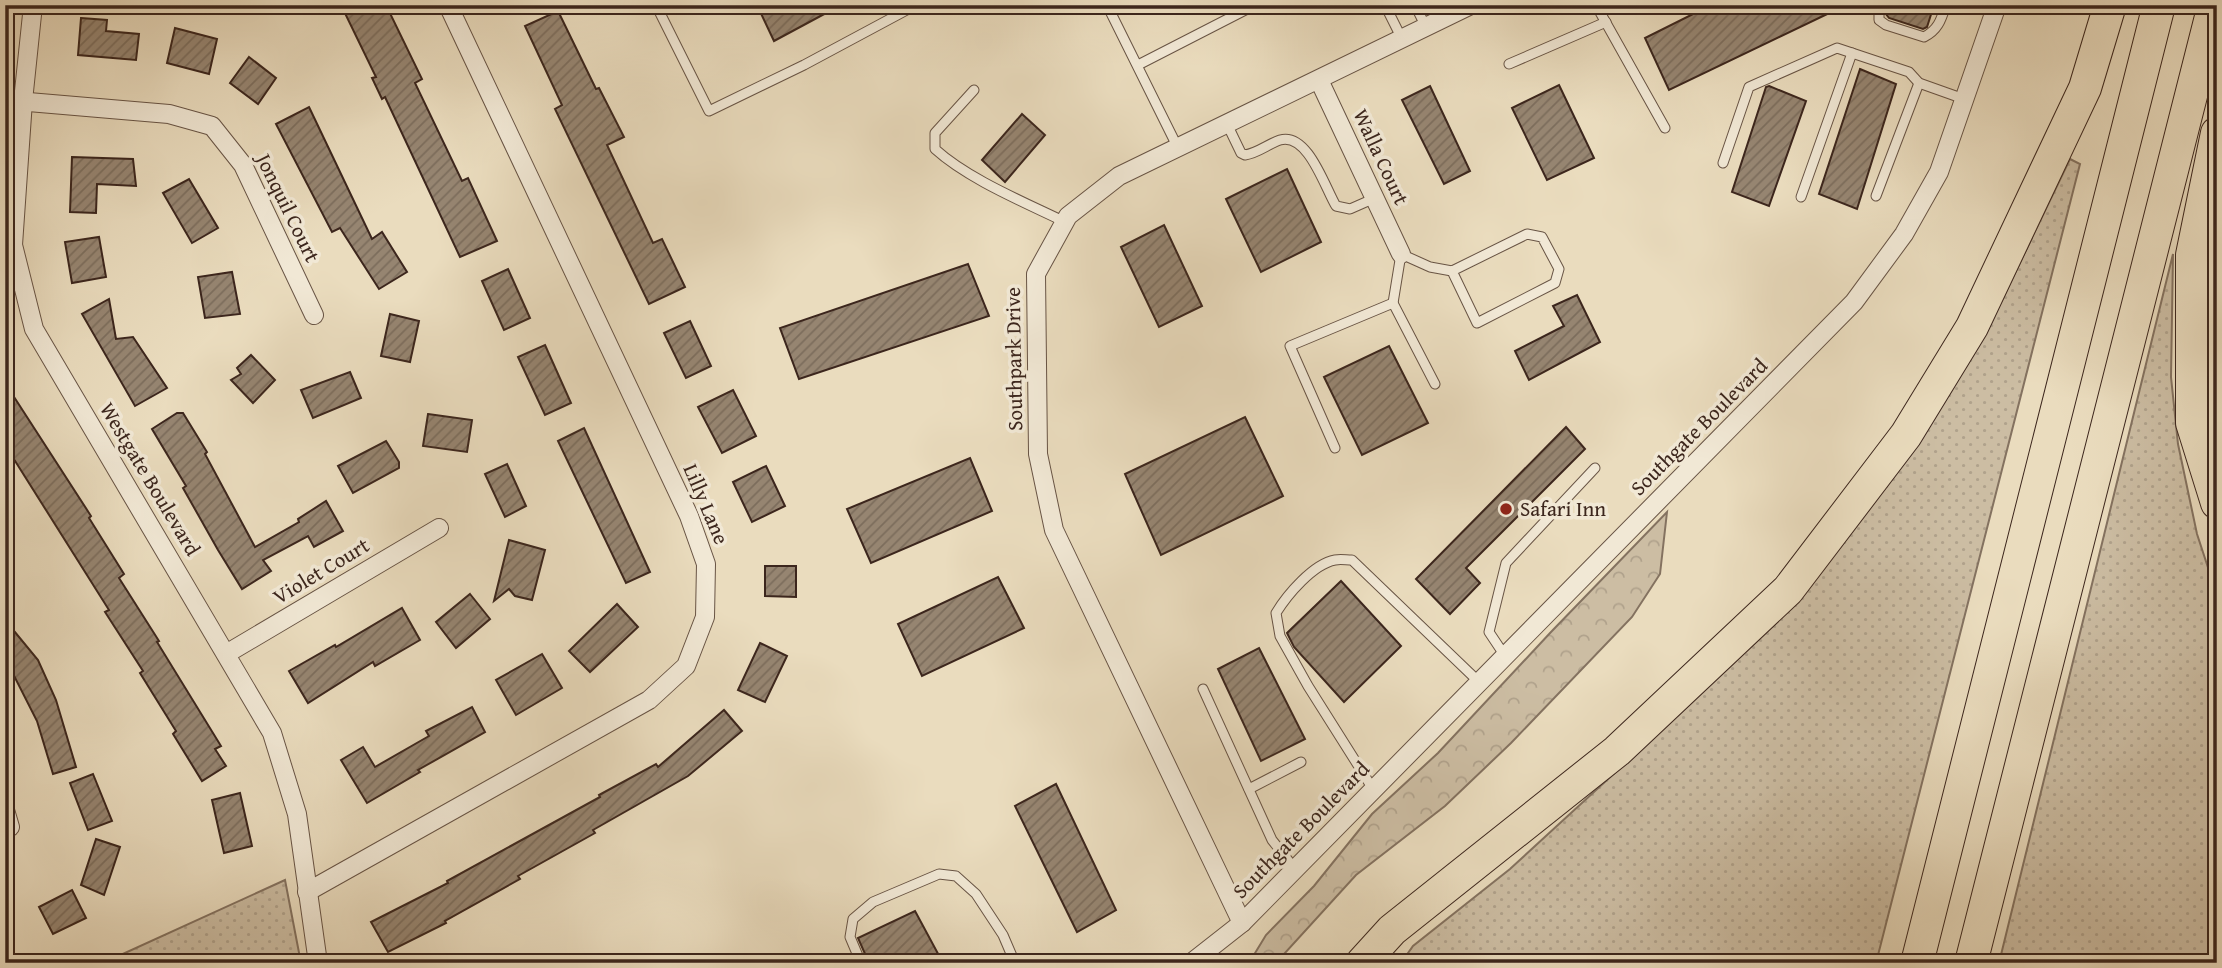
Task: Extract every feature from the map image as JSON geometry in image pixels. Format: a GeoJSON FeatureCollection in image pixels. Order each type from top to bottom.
{"type":"FeatureCollection","features":[{"type":"Feature","properties":{"kind":"highway"},"geometry":{"type":"LineString","coordinates":[[1362,963],[1392,930],[1617,751],[1788,590],[1906,435],[1972,327],[2085,88],[2110,5]]}},
{"type":"Feature","properties":{"kind":"highway"},"geometry":{"type":"LineString","coordinates":[[1917,963],[2159,5]]}},
{"type":"Feature","properties":{"kind":"highway"},"geometry":{"type":"LineString","coordinates":[[1971,963],[2214,5]]}},
{"type":"Feature","properties":{"kind":"highway"},"geometry":{"type":"LineString","coordinates":[[2217,133],[2192,255],[2192,423],[2217,503]]}},
{"type":"Feature","properties":{"kind":"street","name":"Westgate Boulevard"},"geometry":{"type":"LineString","coordinates":[[33,5],[14,101],[13,244],[34,329],[272,733],[297,814],[318,963]]}},
{"type":"Feature","properties":{"kind":"street","name":"Lilly Lane"},"geometry":{"type":"LineString","coordinates":[[307,892],[649,700],[686,666],[705,617],[706,564],[689,516],[448,5]]}},
{"type":"Feature","properties":{"kind":"street","name":"Southpark Drive"},"geometry":{"type":"LineString","coordinates":[[1242,923],[1054,530],[1038,454],[1036,274],[1068,216],[1118,176],[1471,5]]}},
{"type":"Feature","properties":{"kind":"street","name":"Southgate Boulevard"},"geometry":{"type":"LineString","coordinates":[[1191,963],[1242,923],[1854,302],[1905,234],[1939,172],[1997,5]]}},
{"type":"Feature","properties":{"kind":"street","name":"Walla Court"},"geometry":{"type":"LineString","coordinates":[[1319,80],[1401,254]]}},
{"type":"Feature","properties":{"kind":"street","name":"Jonquil Court"},"geometry":{"type":"LineString","coordinates":[[14,101],[169,114],[212,126],[243,165],[314,315]]}},
{"type":"Feature","properties":{"kind":"street","name":"Violet Court"},"geometry":{"type":"LineString","coordinates":[[226,654],[439,528]]}},
{"type":"Feature","properties":{"kind":"lane"},"geometry":{"type":"LineString","coordinates":[[656,5],[709,111],[804,65],[916,5]]}},
{"type":"Feature","properties":{"kind":"lane"},"geometry":{"type":"LineString","coordinates":[[1107,5],[1178,148]]}},
{"type":"Feature","properties":{"kind":"lane"},"geometry":{"type":"LineString","coordinates":[[1138,65],[1255,5]]}},
{"type":"Feature","properties":{"kind":"lane"},"geometry":{"type":"LineString","coordinates":[[1385,5],[1402,39]]}},
{"type":"Feature","properties":{"kind":"lane"},"geometry":{"type":"LineString","coordinates":[[1415,5],[1426,27]]}},
{"type":"Feature","properties":{"kind":"lane"},"geometry":{"type":"LineString","coordinates":[[1596,5],[1665,128]]}},
{"type":"Feature","properties":{"kind":"lane"},"geometry":{"type":"LineString","coordinates":[[1879,5],[1879,20],[1886,25],[1924,37],[1939,26],[1946,5]]}},
{"type":"Feature","properties":{"kind":"lane"},"geometry":{"type":"LineString","coordinates":[[1509,64],[1606,22]]}},
{"type":"Feature","properties":{"kind":"lane"},"geometry":{"type":"LineString","coordinates":[[1723,163],[1749,87],[1837,48],[1909,72],[1919,83],[1964,99]]}},
{"type":"Feature","properties":{"kind":"lane"},"geometry":{"type":"LineString","coordinates":[[1801,197],[1852,53]]}},
{"type":"Feature","properties":{"kind":"lane"},"geometry":{"type":"LineString","coordinates":[[1875,196],[1919,83]]}},
{"type":"Feature","properties":{"kind":"lane"},"geometry":{"type":"LineString","coordinates":[[974,90],[935,133],[934,149],[947,161],[970,174],[1065,222]]}},
{"type":"Feature","properties":{"kind":"lane"},"geometry":{"type":"LineString","coordinates":[[1227,124],[1241,153],[1245,155],[1282,139],[1295,141],[1303,147],[1314,162],[1336,206],[1350,209],[1375,198]]}},
{"type":"Feature","properties":{"kind":"lane"},"geometry":{"type":"LineString","coordinates":[[1435,384],[1393,303],[1401,254],[1430,267],[1452,271],[1527,234],[1542,237],[1559,269],[1555,283],[1477,323],[1452,271]]}},
{"type":"Feature","properties":{"kind":"lane"},"geometry":{"type":"LineString","coordinates":[[1335,448],[1290,346],[1393,303]]}},
{"type":"Feature","properties":{"kind":"lane"},"geometry":{"type":"LineString","coordinates":[[1505,656],[1489,632],[1506,563],[1595,468]]}},
{"type":"Feature","properties":{"kind":"lane"},"geometry":{"type":"LineString","coordinates":[[1373,789],[1280,636],[1276,613],[1286,596],[1312,572],[1333,560],[1352,560],[1479,682]]}},
{"type":"Feature","properties":{"kind":"lane"},"geometry":{"type":"LineString","coordinates":[[1203,689],[1272,840],[1295,869]]}},
{"type":"Feature","properties":{"kind":"lane"},"geometry":{"type":"LineString","coordinates":[[1249,789],[1301,762]]}},
{"type":"Feature","properties":{"kind":"lane"},"geometry":{"type":"LineString","coordinates":[[862,963],[850,937],[853,919],[873,902],[939,874],[956,876],[976,894],[1003,935],[1015,963]]}},
{"type":"Feature","properties":{"kind":"green space"},"geometry":{"type":"Polygon","coordinates":[[[2070,159],[2080,164],[1876,963],[1401,963],[1413,946],[1510,869],[1692,702],[1936,406],[2002,300],[2070,159]]]}},
{"type":"Feature","properties":{"kind":"green space"},"geometry":{"type":"Polygon","coordinates":[[[2173,254],[2171,377],[2178,444],[2197,534],[2217,595],[2217,963],[1999,963],[2173,254]]]}},
{"type":"Feature","properties":{"kind":"green space"},"geometry":{"type":"Polygon","coordinates":[[[1667,512],[1660,574],[1632,617],[1511,743],[1445,806],[1356,875],[1284,954],[1280,963],[1249,963],[1266,935],[1314,886],[1372,814],[1438,753],[1667,512]]]}},
{"type":"Feature","properties":{"kind":"green space"},"geometry":{"type":"Polygon","coordinates":[[[285,880],[301,963],[103,963],[285,880]]]}},
{"type":"Feature","properties":{"kind":"building"},"geometry":{"type":"Polygon","coordinates":[[[341,5],[386,5],[422,79],[415,83],[462,181],[468,178],[497,241],[460,257],[385,97],[382,99],[372,78],[376,77],[341,5]]]}},
{"type":"Feature","properties":{"kind":"building"},"geometry":{"type":"Polygon","coordinates":[[[757,5],[841,5],[774,41],[757,5]]]}},
{"type":"Feature","properties":{"kind":"building"},"geometry":{"type":"Polygon","coordinates":[[[1711,5],[1846,5],[1669,90],[1645,38],[1711,5]]]}},
{"type":"Feature","properties":{"kind":"building"},"geometry":{"type":"Polygon","coordinates":[[[1889,5],[1934,5],[1927,27],[1923,29],[1889,18],[1886,14],[1889,5]]]}},
{"type":"Feature","properties":{"kind":"building"},"geometry":{"type":"Polygon","coordinates":[[[558,11],[596,89],[599,88],[624,137],[607,145],[653,243],[662,239],[685,287],[649,304],[555,109],[562,105],[525,26],[558,11]]]}},
{"type":"Feature","properties":{"kind":"building"},"geometry":{"type":"Polygon","coordinates":[[[81,18],[107,20],[106,31],[139,34],[136,60],[78,55],[81,18]]]}},
{"type":"Feature","properties":{"kind":"building"},"geometry":{"type":"Polygon","coordinates":[[[175,28],[217,39],[209,74],[167,63],[175,28]]]}},
{"type":"Feature","properties":{"kind":"building"},"geometry":{"type":"Polygon","coordinates":[[[249,57],[276,78],[258,104],[230,83],[249,57]]]}},
{"type":"Feature","properties":{"kind":"building"},"geometry":{"type":"Polygon","coordinates":[[[1860,69],[1896,84],[1857,209],[1819,194],[1860,69]]]}},
{"type":"Feature","properties":{"kind":"building"},"geometry":{"type":"Polygon","coordinates":[[[1559,85],[1594,158],[1547,180],[1512,108],[1559,85]]]}},
{"type":"Feature","properties":{"kind":"building"},"geometry":{"type":"Polygon","coordinates":[[[1430,86],[1470,171],[1444,184],[1402,100],[1430,86]]]}},
{"type":"Feature","properties":{"kind":"building"},"geometry":{"type":"Polygon","coordinates":[[[1766,87],[1806,101],[1769,206],[1732,192],[1766,87]]]}},
{"type":"Feature","properties":{"kind":"building"},"geometry":{"type":"Polygon","coordinates":[[[309,107],[372,239],[382,232],[407,272],[379,289],[340,228],[332,232],[276,124],[309,107]]]}},
{"type":"Feature","properties":{"kind":"building"},"geometry":{"type":"Polygon","coordinates":[[[1022,114],[1045,135],[1005,182],[982,160],[1022,114]]]}},
{"type":"Feature","properties":{"kind":"building"},"geometry":{"type":"Polygon","coordinates":[[[72,157],[133,159],[136,186],[97,184],[96,213],[70,212],[72,157]]]}},
{"type":"Feature","properties":{"kind":"building"},"geometry":{"type":"Polygon","coordinates":[[[1287,169],[1321,242],[1261,272],[1226,199],[1287,169]]]}},
{"type":"Feature","properties":{"kind":"building"},"geometry":{"type":"Polygon","coordinates":[[[189,179],[218,228],[192,243],[163,193],[189,179]]]}},
{"type":"Feature","properties":{"kind":"building"},"geometry":{"type":"Polygon","coordinates":[[[1164,225],[1202,306],[1159,327],[1121,247],[1164,225]]]}},
{"type":"Feature","properties":{"kind":"building"},"geometry":{"type":"Polygon","coordinates":[[[99,237],[106,277],[72,283],[65,242],[99,237]]]}},
{"type":"Feature","properties":{"kind":"building"},"geometry":{"type":"Polygon","coordinates":[[[968,264],[989,316],[799,379],[780,328],[968,264]]]}},
{"type":"Feature","properties":{"kind":"building"},"geometry":{"type":"Polygon","coordinates":[[[508,269],[530,318],[504,330],[482,281],[508,269]]]}},
{"type":"Feature","properties":{"kind":"building"},"geometry":{"type":"Polygon","coordinates":[[[232,272],[240,314],[205,318],[198,277],[232,272]]]}},
{"type":"Feature","properties":{"kind":"building"},"geometry":{"type":"Polygon","coordinates":[[[1577,295],[1600,342],[1529,380],[1515,351],[1564,326],[1553,306],[1577,295]]]}},
{"type":"Feature","properties":{"kind":"building"},"geometry":{"type":"Polygon","coordinates":[[[109,299],[116,339],[133,337],[167,388],[135,406],[82,314],[109,299]]]}},
{"type":"Feature","properties":{"kind":"building"},"geometry":{"type":"Polygon","coordinates":[[[390,314],[419,321],[410,362],[381,356],[390,314]]]}},
{"type":"Feature","properties":{"kind":"building"},"geometry":{"type":"Polygon","coordinates":[[[690,321],[711,366],[686,378],[664,333],[690,321]]]}},
{"type":"Feature","properties":{"kind":"building"},"geometry":{"type":"Polygon","coordinates":[[[545,345],[571,403],[545,415],[518,357],[545,345]]]}},
{"type":"Feature","properties":{"kind":"building"},"geometry":{"type":"Polygon","coordinates":[[[1389,346],[1428,423],[1362,455],[1324,377],[1389,346]]]}},
{"type":"Feature","properties":{"kind":"building"},"geometry":{"type":"Polygon","coordinates":[[[251,355],[275,380],[253,403],[231,380],[241,374],[237,368],[251,355]]]}},
{"type":"Feature","properties":{"kind":"building"},"geometry":{"type":"Polygon","coordinates":[[[350,372],[361,398],[313,418],[301,390],[350,372]]]}},
{"type":"Feature","properties":{"kind":"building"},"geometry":{"type":"Polygon","coordinates":[[[5,383],[91,516],[89,518],[124,574],[119,578],[221,746],[215,749],[226,766],[202,781],[173,734],[176,731],[140,673],[143,671],[105,612],[109,610],[5,445],[5,383]]]}},
{"type":"Feature","properties":{"kind":"building"},"geometry":{"type":"Polygon","coordinates":[[[733,390],[756,436],[722,453],[698,407],[733,390]]]}},
{"type":"Feature","properties":{"kind":"building"},"geometry":{"type":"Polygon","coordinates":[[[177,413],[183,413],[207,452],[205,454],[255,547],[299,522],[298,519],[326,501],[343,531],[314,547],[308,536],[263,560],[271,571],[242,589],[152,429],[177,413]]]}},
{"type":"Feature","properties":{"kind":"building"},"geometry":{"type":"Polygon","coordinates":[[[428,414],[472,420],[467,452],[423,446],[428,414]]]}},
{"type":"Feature","properties":{"kind":"building"},"geometry":{"type":"Polygon","coordinates":[[[1245,417],[1283,496],[1161,555],[1125,474],[1245,417]]]}},
{"type":"Feature","properties":{"kind":"building","name":"Safari Inn"},"geometry":{"type":"Polygon","coordinates":[[[1566,427],[1585,449],[1466,568],[1480,583],[1450,614],[1416,579],[1566,427]]]}},
{"type":"Feature","properties":{"kind":"building"},"geometry":{"type":"Polygon","coordinates":[[[584,428],[650,572],[626,583],[558,441],[584,428]]]}},
{"type":"Feature","properties":{"kind":"building"},"geometry":{"type":"Polygon","coordinates":[[[386,441],[399,462],[399,468],[353,493],[338,466],[386,441]]]}},
{"type":"Feature","properties":{"kind":"building"},"geometry":{"type":"Polygon","coordinates":[[[970,458],[992,511],[871,563],[847,509],[970,458]]]}},
{"type":"Feature","properties":{"kind":"building"},"geometry":{"type":"Polygon","coordinates":[[[507,464],[526,506],[505,517],[485,474],[507,464]]]}},
{"type":"Feature","properties":{"kind":"building"},"geometry":{"type":"Polygon","coordinates":[[[766,466],[785,506],[752,522],[733,482],[766,466]]]}},
{"type":"Feature","properties":{"kind":"building"},"geometry":{"type":"Polygon","coordinates":[[[509,540],[545,550],[532,600],[515,596],[509,589],[494,601],[509,540]]]}},
{"type":"Feature","properties":{"kind":"building"},"geometry":{"type":"Polygon","coordinates":[[[765,566],[796,566],[796,597],[765,596],[765,566]]]}},
{"type":"Feature","properties":{"kind":"building"},"geometry":{"type":"Polygon","coordinates":[[[998,577],[1024,628],[922,676],[898,624],[998,577]]]}},
{"type":"Feature","properties":{"kind":"building"},"geometry":{"type":"Polygon","coordinates":[[[1341,581],[1401,646],[1344,702],[1294,647],[1287,633],[1341,581]]]}},
{"type":"Feature","properties":{"kind":"building"},"geometry":{"type":"Polygon","coordinates":[[[470,594],[490,619],[456,648],[436,622],[470,594]]]}},
{"type":"Feature","properties":{"kind":"building"},"geometry":{"type":"Polygon","coordinates":[[[617,604],[638,627],[590,672],[569,651],[617,604]]]}},
{"type":"Feature","properties":{"kind":"building"},"geometry":{"type":"Polygon","coordinates":[[[402,608],[420,640],[375,666],[373,662],[308,703],[289,671],[402,608]]]}},
{"type":"Feature","properties":{"kind":"building"},"geometry":{"type":"Polygon","coordinates":[[[5,620],[38,660],[56,700],[76,767],[53,774],[37,721],[5,658],[5,620]]]}},
{"type":"Feature","properties":{"kind":"building"},"geometry":{"type":"Polygon","coordinates":[[[760,643],[787,656],[765,702],[738,690],[760,643]]]}},
{"type":"Feature","properties":{"kind":"building"},"geometry":{"type":"Polygon","coordinates":[[[1259,648],[1305,739],[1261,761],[1218,669],[1259,648]]]}},
{"type":"Feature","properties":{"kind":"building"},"geometry":{"type":"Polygon","coordinates":[[[542,654],[562,688],[516,715],[496,680],[542,654]]]}},
{"type":"Feature","properties":{"kind":"building"},"geometry":{"type":"Polygon","coordinates":[[[472,707],[485,732],[367,803],[341,760],[363,747],[375,767],[429,736],[426,731],[472,707]]]}},
{"type":"Feature","properties":{"kind":"building"},"geometry":{"type":"Polygon","coordinates":[[[724,710],[742,731],[688,776],[593,830],[595,833],[518,876],[520,879],[445,921],[446,923],[388,952],[371,922],[448,883],[447,881],[656,764],[658,767],[724,710]]]}},
{"type":"Feature","properties":{"kind":"building"},"geometry":{"type":"Polygon","coordinates":[[[93,774],[112,821],[88,830],[70,783],[93,774]]]}},
{"type":"Feature","properties":{"kind":"building"},"geometry":{"type":"Polygon","coordinates":[[[1056,784],[1116,910],[1077,932],[1015,806],[1056,784]]]}},
{"type":"Feature","properties":{"kind":"building"},"geometry":{"type":"Polygon","coordinates":[[[240,793],[252,846],[224,853],[212,800],[240,793]]]}},
{"type":"Feature","properties":{"kind":"building"},"geometry":{"type":"Polygon","coordinates":[[[96,839],[120,847],[104,895],[81,885],[96,839]]]}},
{"type":"Feature","properties":{"kind":"building"},"geometry":{"type":"Polygon","coordinates":[[[72,890],[86,918],[53,934],[39,907],[72,890]]]}},
{"type":"Feature","properties":{"kind":"building"},"geometry":{"type":"Polygon","coordinates":[[[915,911],[943,963],[869,963],[858,938],[915,911]]]}},
{"type":"Feature","properties":{"kind":"place","name":"Safari Inn"},"geometry":{"type":"Point","coordinates":[1506,509]}}]}
